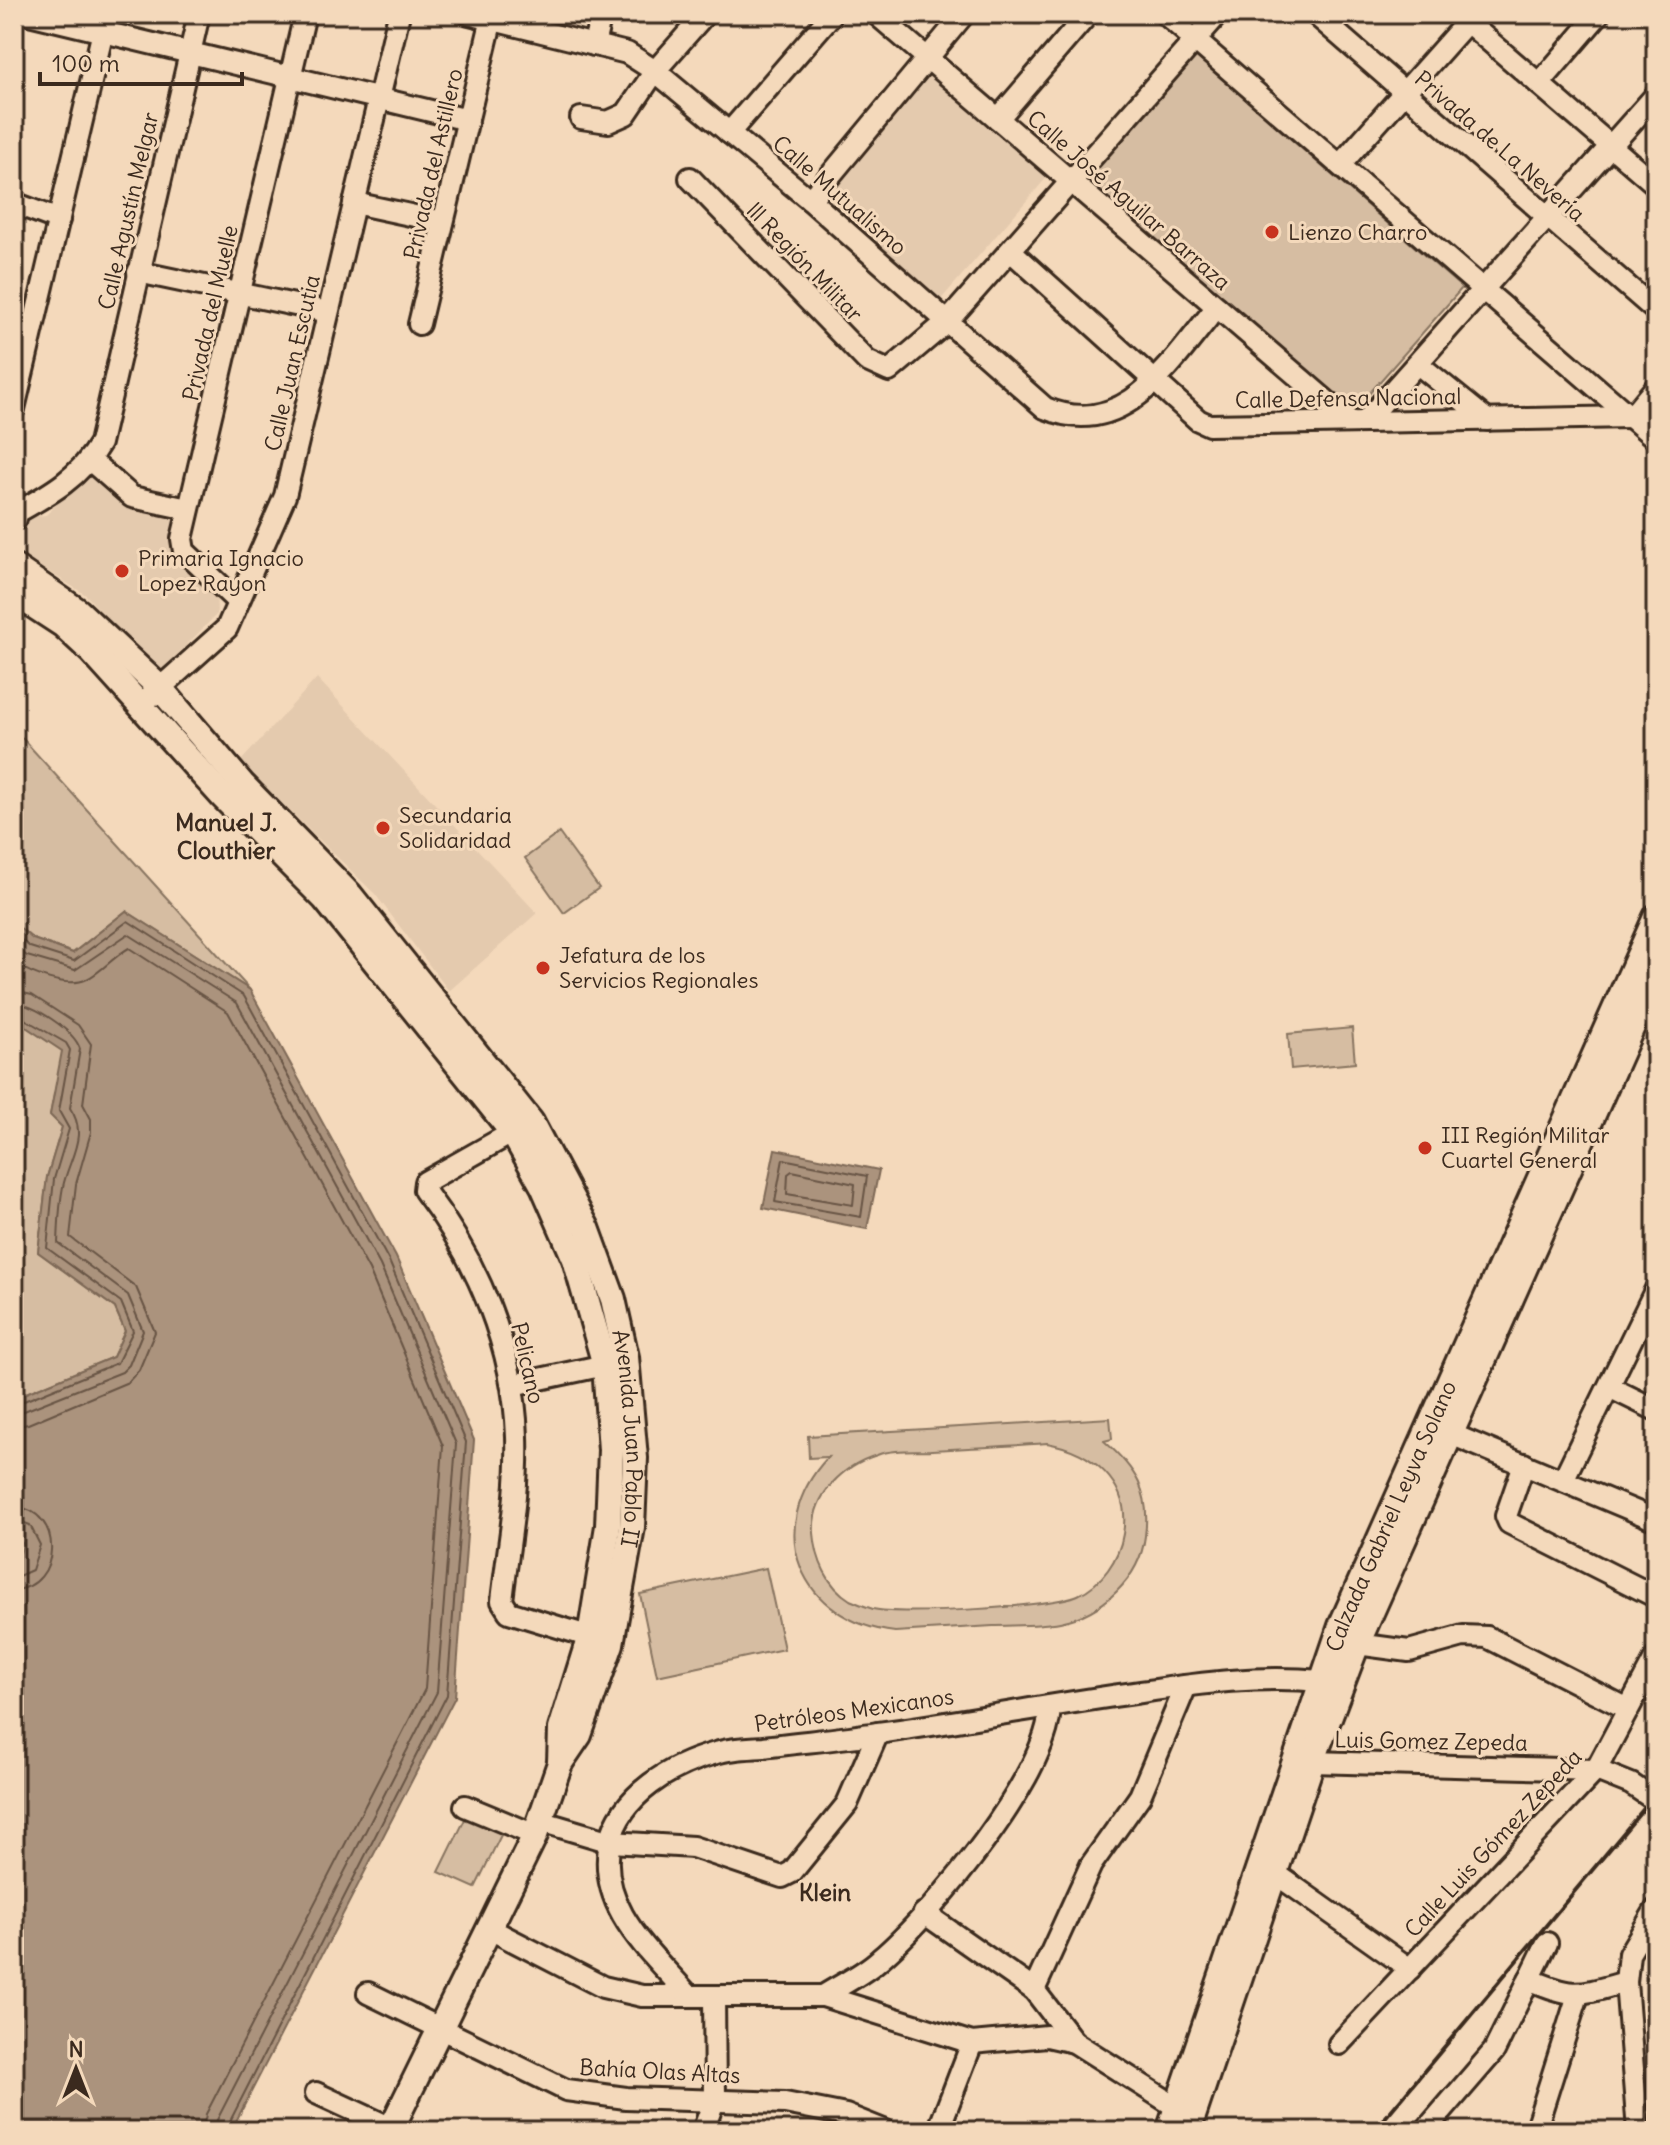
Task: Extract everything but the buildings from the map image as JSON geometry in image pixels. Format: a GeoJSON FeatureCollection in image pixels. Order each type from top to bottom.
{"type":"FeatureCollection","features":[{"type":"Feature","properties":{"kind":"main road","name":"Avenida Juan Pablo II"},"geometry":{"type":"LineString","coordinates":[[14,567],[63,599],[160,688],[325,899],[522,1128],[587,1228],[613,1299],[626,1357],[635,1458],[632,1527],[601,1640],[561,1729],[560,1763],[538,1828],[393,2130]]}},
{"type":"Feature","properties":{"kind":"main road","name":"Avenida Juan Pablo II"},"geometry":{"type":"LineString","coordinates":[[14,593],[63,625],[140,706],[267,825]]}},
{"type":"Feature","properties":{"kind":"main road","name":"Calzada Gabriel Leyva Solano"},"geometry":{"type":"LineString","coordinates":[[1188,2131],[1312,1762],[1357,1644],[1383,1581],[1453,1435],[1621,1024],[1656,917]]}},
{"type":"Feature","properties":{"kind":"main road","name":"Calzada Gabriel Leyva Solano"},"geometry":{"type":"LineString","coordinates":[[1174,2120],[1341,1626],[1430,1425],[1621,1024],[1656,973]]}},
{"type":"Feature","properties":{"kind":"main road","name":"Avenida Juan Pablo II"},"geometry":{"type":"LineString","coordinates":[[522,1128],[575,1259],[605,1365],[611,1481],[601,1581],[601,1640]]}},
{"type":"Feature","properties":{"kind":"street"},"geometry":{"type":"LineString","coordinates":[[29,14],[105,23],[190,51],[468,120]]}},
{"type":"Feature","properties":{"kind":"street","name":"Calle Agustín Melgar"},"geometry":{"type":"LineString","coordinates":[[14,511],[64,485],[90,460],[100,443],[103,418],[199,14]]}},
{"type":"Feature","properties":{"kind":"street","name":"Privada del Muelle"},"geometry":{"type":"LineString","coordinates":[[238,602],[184,551],[182,539],[305,14]]}},
{"type":"Feature","properties":{"kind":"street","name":"Calle Juan Escutia"},"geometry":{"type":"LineString","coordinates":[[160,688],[227,628],[285,496],[399,14]]}},
{"type":"Feature","properties":{"kind":"street","name":"Calle Mutualismo"},"geometry":{"type":"LineString","coordinates":[[469,14],[492,17],[627,53],[655,71],[810,200],[1045,408],[1062,415],[1096,417],[1125,407],[1154,380],[1217,307]]}},
{"type":"Feature","properties":{"kind":"street"},"geometry":{"type":"LineString","coordinates":[[594,45],[601,14]]}},
{"type":"Feature","properties":{"kind":"street"},"geometry":{"type":"LineString","coordinates":[[581,118],[618,121],[655,71],[705,14]]}},
{"type":"Feature","properties":{"kind":"street"},"geometry":{"type":"LineString","coordinates":[[729,133],[832,14]]}},
{"type":"Feature","properties":{"kind":"street","name":"Calle José Aguilar Barraza"},"geometry":{"type":"LineString","coordinates":[[876,14],[1217,307],[1358,422]]}},
{"type":"Feature","properties":{"kind":"street"},"geometry":{"type":"LineString","coordinates":[[810,200],[964,14]]}},
{"type":"Feature","properties":{"kind":"street"},"geometry":{"type":"LineString","coordinates":[[998,119],[1088,14]]}},
{"type":"Feature","properties":{"kind":"street"},"geometry":{"type":"LineString","coordinates":[[1165,14],[1656,439]]}},
{"type":"Feature","properties":{"kind":"street"},"geometry":{"type":"LineString","coordinates":[[948,321],[1218,14]]}},
{"type":"Feature","properties":{"kind":"street","name":"Privada de La Nevería"},"geometry":{"type":"LineString","coordinates":[[1315,14],[1404,95],[1656,311]]}},
{"type":"Feature","properties":{"kind":"street"},"geometry":{"type":"LineString","coordinates":[[1539,84],[1599,14]]}},
{"type":"Feature","properties":{"kind":"street","name":"Privada del Astillero"},"geometry":{"type":"LineString","coordinates":[[419,324],[492,17]]}},
{"type":"Feature","properties":{"kind":"street"},"geometry":{"type":"LineString","coordinates":[[1340,165],[1404,95],[1466,17],[1656,185]]}},
{"type":"Feature","properties":{"kind":"street"},"geometry":{"type":"LineString","coordinates":[[14,409],[105,23]]}},
{"type":"Feature","properties":{"kind":"street"},"geometry":{"type":"LineString","coordinates":[[1358,422],[1418,364],[1656,95]]}},
{"type":"Feature","properties":{"kind":"street","name":"lll Región Militar"},"geometry":{"type":"LineString","coordinates":[[690,178],[867,361],[889,371],[948,321]]}},
{"type":"Feature","properties":{"kind":"street"},"geometry":{"type":"LineString","coordinates":[[14,203],[59,220]]}},
{"type":"Feature","properties":{"kind":"street"},"geometry":{"type":"LineString","coordinates":[[354,203],[443,222]]}},
{"type":"Feature","properties":{"kind":"street"},"geometry":{"type":"LineString","coordinates":[[1011,251],[1154,380]]}},
{"type":"Feature","properties":{"kind":"street"},"geometry":{"type":"LineString","coordinates":[[138,272],[239,296],[328,312]]}},
{"type":"Feature","properties":{"kind":"street","name":"Calle Defensa Nacional"},"geometry":{"type":"LineString","coordinates":[[1418,364],[1487,420]]}},
{"type":"Feature","properties":{"kind":"street","name":"Calle Defensa Nacional"},"geometry":{"type":"LineString","coordinates":[[1154,380],[1198,420],[1209,425],[1631,417]]}},
{"type":"Feature","properties":{"kind":"street"},"geometry":{"type":"LineString","coordinates":[[1631,417],[1656,387]]}},
{"type":"Feature","properties":{"kind":"street","name":"Calle Agustín Melgar"},"geometry":{"type":"LineString","coordinates":[[14,511],[74,459],[103,418]]}},
{"type":"Feature","properties":{"kind":"street"},"geometry":{"type":"LineString","coordinates":[[90,460],[132,497],[188,509]]}},
{"type":"Feature","properties":{"kind":"street"},"geometry":{"type":"LineString","coordinates":[[140,706],[160,688]]}},
{"type":"Feature","properties":{"kind":"street","name":"Pelicano"},"geometry":{"type":"LineString","coordinates":[[522,1128],[424,1186],[474,1265],[512,1385],[517,1438],[516,1482],[502,1601],[509,1612],[601,1640]]}},
{"type":"Feature","properties":{"kind":"street"},"geometry":{"type":"LineString","coordinates":[[1563,1480],[1655,1293]]}},
{"type":"Feature","properties":{"kind":"street"},"geometry":{"type":"LineString","coordinates":[[512,1385],[605,1365]]}},
{"type":"Feature","properties":{"kind":"street"},"geometry":{"type":"LineString","coordinates":[[1609,1387],[1656,1410]]}},
{"type":"Feature","properties":{"kind":"street"},"geometry":{"type":"LineString","coordinates":[[1430,1425],[1656,1520]]}},
{"type":"Feature","properties":{"kind":"street"},"geometry":{"type":"LineString","coordinates":[[1524,1464],[1506,1516],[1509,1523],[1656,1597]]}},
{"type":"Feature","properties":{"kind":"street"},"geometry":{"type":"LineString","coordinates":[[1357,1644],[1409,1651],[1476,1634],[1628,1709]]}},
{"type":"Feature","properties":{"kind":"street","name":"Calle Luis Gómez Zepeda"},"geometry":{"type":"LineString","coordinates":[[1339,2044],[1596,1770],[1656,1657]]}},
{"type":"Feature","properties":{"kind":"street","name":"Petróleos Mexicanos"},"geometry":{"type":"LineString","coordinates":[[689,1996],[624,1921],[614,1902],[608,1873],[611,1842],[628,1805],[644,1788],[678,1768],[718,1752],[878,1733],[1186,1686],[1271,1676],[1321,1681]]}},
{"type":"Feature","properties":{"kind":"street"},"geometry":{"type":"LineString","coordinates":[[1034,1990],[1091,1865],[1146,1786],[1186,1686]]}},
{"type":"Feature","properties":{"kind":"street"},"geometry":{"type":"LineString","coordinates":[[823,1996],[880,1960],[988,1835],[1034,1762],[1050,1724],[1050,1706]]}},
{"type":"Feature","properties":{"kind":"street"},"geometry":{"type":"LineString","coordinates":[[465,1806],[538,1828],[611,1842],[693,1847],[774,1877],[788,1875],[847,1804],[878,1733]]}},
{"type":"Feature","properties":{"kind":"street","name":"Luis Gomez Zepeda"},"geometry":{"type":"LineString","coordinates":[[1312,1762],[1596,1770]]}},
{"type":"Feature","properties":{"kind":"street"},"geometry":{"type":"LineString","coordinates":[[1596,1770],[1631,1784],[1656,1801]]}},
{"type":"Feature","properties":{"kind":"street"},"geometry":{"type":"LineString","coordinates":[[1276,1874],[1410,1969]]}},
{"type":"Feature","properties":{"kind":"street"},"geometry":{"type":"LineString","coordinates":[[1638,2131],[1626,1982],[1629,1954],[1656,1909]]}},
{"type":"Feature","properties":{"kind":"street"},"geometry":{"type":"LineString","coordinates":[[917,1920],[1034,1990],[1074,2042],[1174,2120]]}},
{"type":"Feature","properties":{"kind":"street"},"geometry":{"type":"LineString","coordinates":[[490,1929],[603,1987],[642,1996],[823,1996],[972,2043],[1047,2036],[1074,2042]]}},
{"type":"Feature","properties":{"kind":"street"},"geometry":{"type":"LineString","coordinates":[[1425,2131],[1494,2051],[1547,1943]]}},
{"type":"Feature","properties":{"kind":"street"},"geometry":{"type":"LineString","coordinates":[[1529,1979],[1564,1994],[1578,1995],[1626,1982]]}},
{"type":"Feature","properties":{"kind":"street","name":"Bahía Olas Altas"},"geometry":{"type":"LineString","coordinates":[[368,1993],[566,2090],[626,2098],[715,2098],[814,2107],[886,2131]]}},
{"type":"Feature","properties":{"kind":"street"},"geometry":{"type":"LineString","coordinates":[[1535,2131],[1578,1995]]}},
{"type":"Feature","properties":{"kind":"street"},"geometry":{"type":"LineString","coordinates":[[703,2131],[715,2098],[714,1996]]}},
{"type":"Feature","properties":{"kind":"street"},"geometry":{"type":"LineString","coordinates":[[938,2131],[972,2043]]}},
{"type":"Feature","properties":{"kind":"street"},"geometry":{"type":"LineString","coordinates":[[316,2093],[393,2130]]}},
{"type":"Feature","properties":{"kind":"shaded area","name":"Lienzo Charro"},"geometry":{"type":"Polygon","coordinates":[[[1192,53],[1462,288],[1353,412],[1083,177],[1192,53]]]}},
{"type":"Feature","properties":{"kind":"shaded area"},"geometry":{"type":"Polygon","coordinates":[[[923,64],[1048,176],[937,304],[805,190],[923,64]]]}},
{"type":"Feature","properties":{"kind":"shaded area","name":"Primaria Ignacio Lopez Rayon"},"geometry":{"type":"Polygon","coordinates":[[[94,468],[184,515],[172,551],[216,587],[217,614],[158,674],[86,595],[22,555],[19,528],[26,517],[46,515],[94,468]]]}},
{"type":"Feature","properties":{"kind":"shaded area","name":"Secundaria Solidaridad"},"geometry":{"type":"Polygon","coordinates":[[[317,678],[537,913],[449,991],[375,894],[240,762],[317,678]]]}},
{"type":"Feature","properties":{"kind":"shaded area"},"geometry":{"type":"Polygon","coordinates":[[[14,729],[250,990],[126,911],[73,953],[33,939],[14,923],[14,729]]]}},
{"type":"Feature","properties":{"kind":"shaded area"},"geometry":{"type":"Polygon","coordinates":[[[559,833],[599,888],[564,913],[525,858],[559,833]]]}},
{"type":"Feature","properties":{"kind":"shaded area"},"geometry":{"type":"Polygon","coordinates":[[[14,1019],[63,1051],[50,1115],[62,1127],[47,1177],[38,1252],[115,1308],[125,1331],[113,1357],[14,1398],[14,1019]]]}},
{"type":"Feature","properties":{"kind":"shaded area"},"geometry":{"type":"Polygon","coordinates":[[[1352,1028],[1355,1063],[1291,1069],[1288,1034],[1352,1028]]]}},
{"type":"Feature","properties":{"kind":"shaded area"},"geometry":{"type":"Polygon","coordinates":[[[1110,1418],[1112,1439],[1104,1441],[1125,1461],[1143,1494],[1146,1520],[1142,1551],[1136,1566],[1116,1592],[1076,1618],[1035,1625],[895,1632],[862,1624],[835,1610],[814,1591],[801,1567],[795,1541],[797,1513],[808,1485],[828,1457],[809,1458],[808,1436],[1110,1418]],[[1047,1443],[897,1451],[883,1453],[853,1466],[824,1494],[814,1519],[817,1552],[824,1571],[835,1587],[850,1600],[873,1609],[889,1611],[1009,1607],[1078,1595],[1095,1584],[1113,1561],[1121,1543],[1124,1516],[1115,1485],[1105,1472],[1079,1453],[1047,1443]]]}},
{"type":"Feature","properties":{"kind":"shaded area"},"geometry":{"type":"Polygon","coordinates":[[[766,1568],[784,1649],[657,1676],[640,1594],[766,1568]]]}},
{"type":"Feature","properties":{"kind":"shaded area"},"geometry":{"type":"Polygon","coordinates":[[[468,1813],[503,1831],[475,1888],[439,1872],[468,1813]]]}},
{"type":"Feature","properties":{"kind":"water"},"geometry":{"type":"Polygon","coordinates":[[[126,911],[250,990],[396,1257],[474,1440],[455,1697],[231,2131],[14,2131],[14,1572],[23,1544],[14,1534],[14,1398],[113,1357],[125,1331],[115,1308],[38,1252],[47,1177],[62,1127],[50,1115],[62,1051],[14,1019],[14,923],[33,939],[73,953],[126,911]]]}},
{"type":"Feature","properties":{"kind":"water"},"geometry":{"type":"Polygon","coordinates":[[[775,1149],[879,1170],[867,1229],[763,1208],[775,1149]]]}},
{"type":"Feature","properties":{"kind":"railway"},"geometry":{"type":"LineString","coordinates":[[1374,2131],[1656,1794]]}},
{"type":"Feature","properties":{"kind":"place","name":"Lienzo Charro"},"geometry":{"type":"Point","coordinates":[1272,232]}},
{"type":"Feature","properties":{"kind":"place","name":"Primaria Ignacio Lopez Rayon"},"geometry":{"type":"Point","coordinates":[122,571]}},
{"type":"Feature","properties":{"kind":"place","name":"Secundaria Solidaridad"},"geometry":{"type":"Point","coordinates":[383,828]}},
{"type":"Feature","properties":{"kind":"place","name":"Jefatura de los Servicios Regionales"},"geometry":{"type":"Point","coordinates":[543,968]}},
{"type":"Feature","properties":{"kind":"place","name":"III Región Militar Cuartel General"},"geometry":{"type":"Point","coordinates":[1425,1148]}},
{"type":"Feature","properties":{"kind":"district","name":"Manuel J. Clouthier"},"geometry":{"type":"Point","coordinates":[226,836]}},
{"type":"Feature","properties":{"kind":"district","name":"Klein"},"geometry":{"type":"Point","coordinates":[825,1892]}}]}
